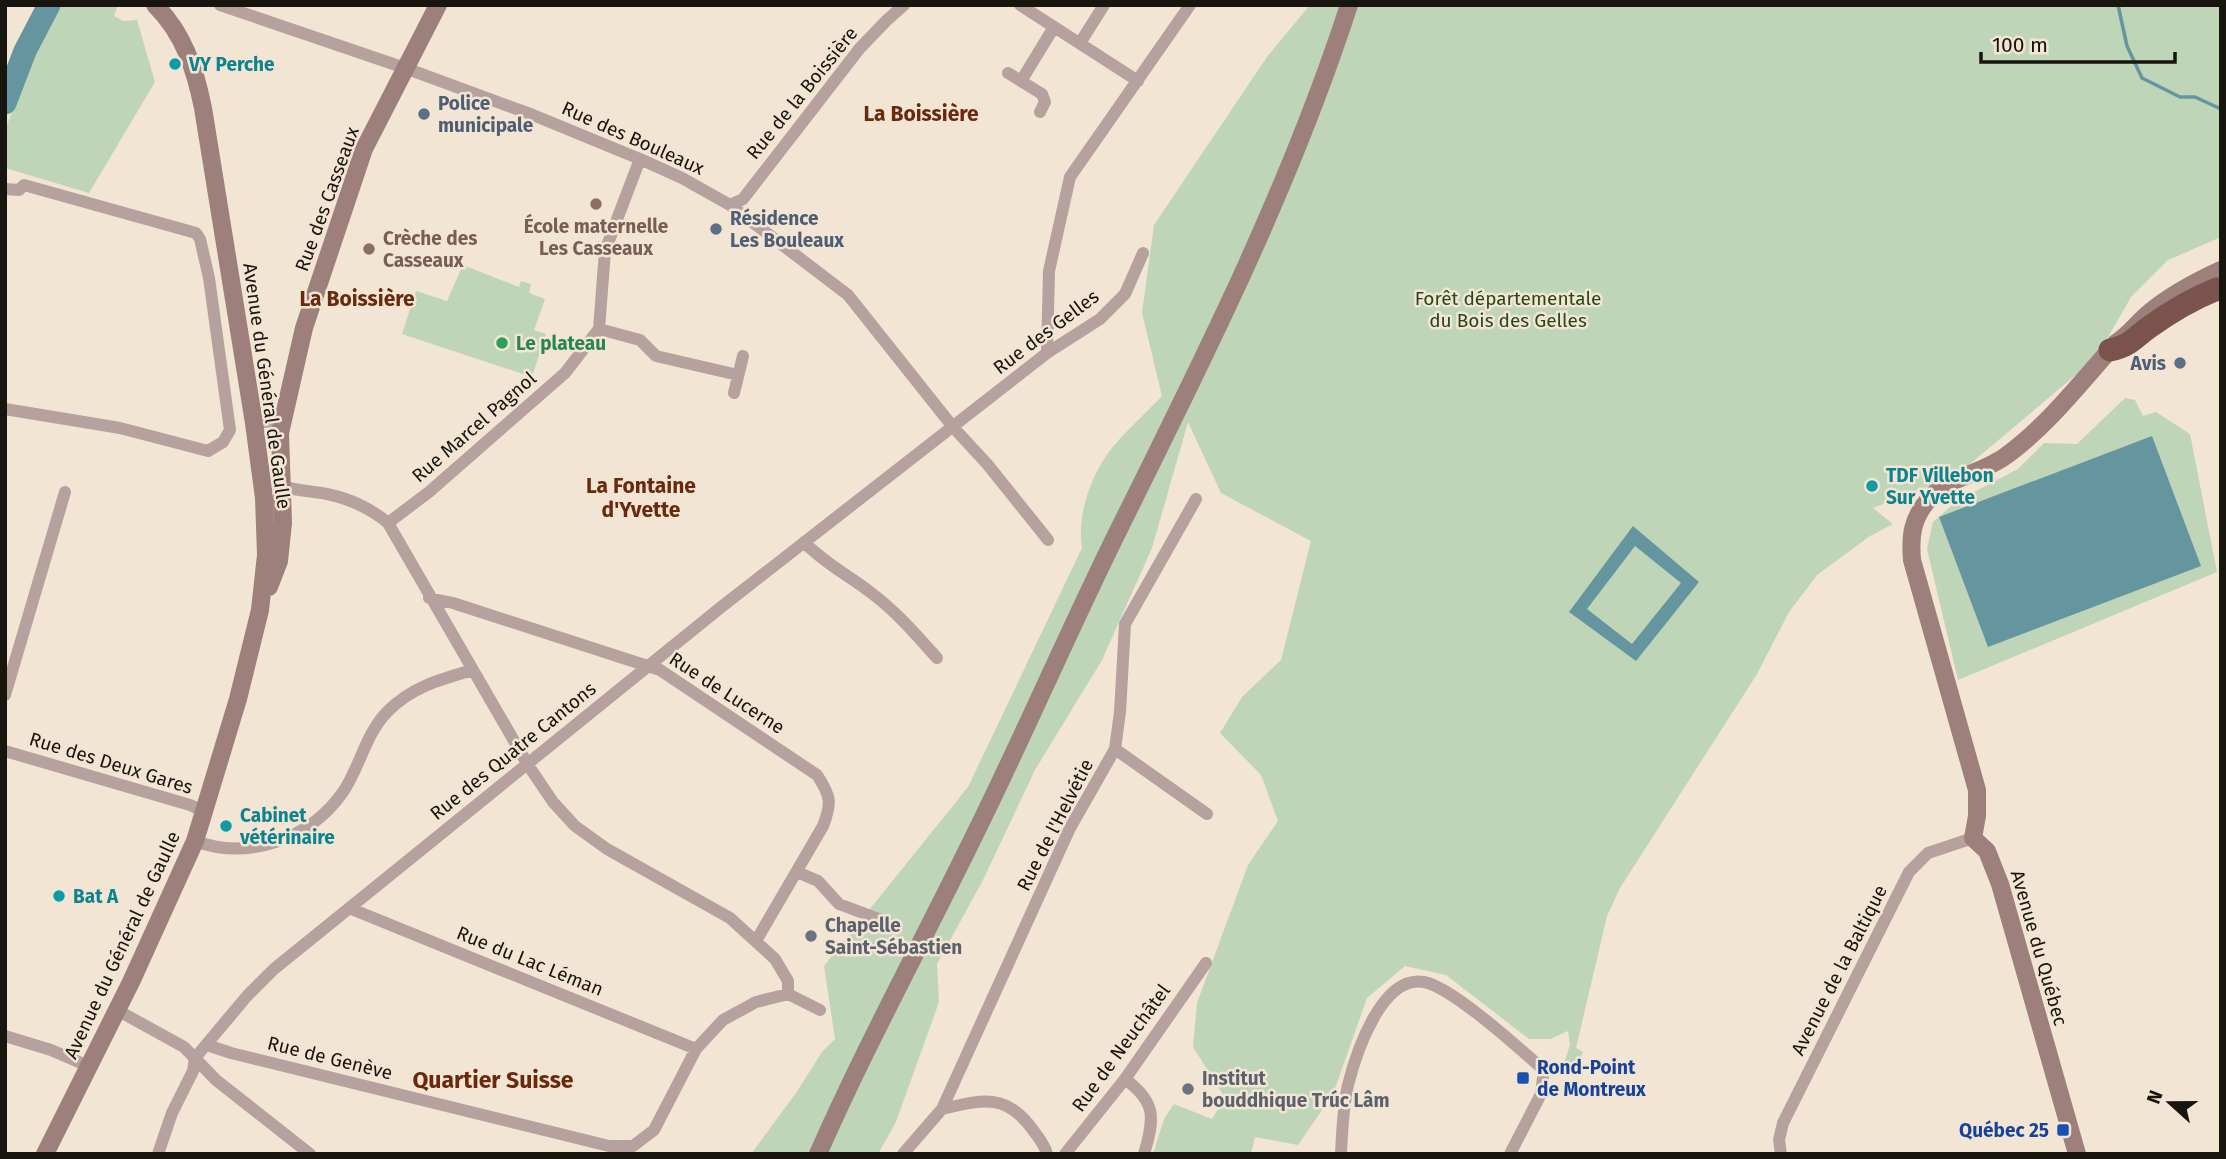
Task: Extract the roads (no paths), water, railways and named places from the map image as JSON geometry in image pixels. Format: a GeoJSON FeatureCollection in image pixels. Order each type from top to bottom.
{"type":"FeatureCollection","features":[{"type":"Feature","properties":{"kind":"highway"},"geometry":{"type":"LineString","coordinates":[[2113,347],[2125,347],[2146,329],[2196,297],[2221,290]]}},
{"type":"Feature","properties":{"kind":"main road","name":"Rue des Casseaux"},"geometry":{"type":"LineString","coordinates":[[260,610],[279,561],[284,518],[280,448],[304,328],[360,158],[438,5]]}},
{"type":"Feature","properties":{"kind":"main road"},"geometry":{"type":"LineString","coordinates":[[818,1154],[867,1048],[978,830],[1084,599],[1256,246],[1325,80],[1349,5]]}},
{"type":"Feature","properties":{"kind":"main road","name":"Avenue du Général de Gaulle"},"geometry":{"type":"LineString","coordinates":[[45,1154],[176,888],[195,841],[238,699],[260,610],[266,555],[266,524],[254,423],[197,80],[190,57],[163,8]]}},
{"type":"Feature","properties":{"kind":"main road"},"geometry":{"type":"LineString","coordinates":[[2113,347],[2120,333],[2155,299],[2195,270],[2221,257]]}},
{"type":"Feature","properties":{"kind":"main road"},"geometry":{"type":"LineString","coordinates":[[1973,838],[1977,816],[1977,790],[1912,560],[1910,536],[1917,514],[1931,497],[1948,485],[2003,458],[2028,440],[2113,347],[2149,312],[2221,270]]}},
{"type":"Feature","properties":{"kind":"main road","name":"Avenue du Québec"},"geometry":{"type":"LineString","coordinates":[[1973,838],[1987,851],[2000,884],[2077,1154]]}},
{"type":"Feature","properties":{"kind":"street","name":"Rue des Bouleaux"},"geometry":{"type":"LineString","coordinates":[[220,5],[405,68],[545,120],[682,178],[730,205],[848,295],[953,427],[988,465],[1048,540]]}},
{"type":"Feature","properties":{"kind":"street","name":"Rue de la Boissière"},"geometry":{"type":"LineString","coordinates":[[730,205],[743,199],[860,48],[904,5]]}},
{"type":"Feature","properties":{"kind":"street"},"geometry":{"type":"LineString","coordinates":[[1020,5],[1138,81]]}},
{"type":"Feature","properties":{"kind":"street"},"geometry":{"type":"LineString","coordinates":[[1080,43],[1104,5]]}},
{"type":"Feature","properties":{"kind":"street"},"geometry":{"type":"LineString","coordinates":[[1047,353],[1049,271],[1070,177],[1190,5]]}},
{"type":"Feature","properties":{"kind":"street"},"geometry":{"type":"LineString","coordinates":[[1021,81],[1054,27]]}},
{"type":"Feature","properties":{"kind":"street"},"geometry":{"type":"LineString","coordinates":[[1008,73],[1042,94],[1045,102],[1040,112]]}},
{"type":"Feature","properties":{"kind":"street"},"geometry":{"type":"LineString","coordinates":[[640,159],[605,251],[599,329],[640,340],[656,356],[738,374]]}},
{"type":"Feature","properties":{"kind":"street"},"geometry":{"type":"LineString","coordinates":[[5,189],[19,190],[24,185],[196,233],[200,239],[209,278],[230,429],[223,442],[208,451],[120,428],[5,409]]}},
{"type":"Feature","properties":{"kind":"street","name":"Rue des Gelles"},"geometry":{"type":"LineString","coordinates":[[953,427],[1047,353],[1100,319],[1125,294],[1143,253]]}},
{"type":"Feature","properties":{"kind":"street"},"geometry":{"type":"LineString","coordinates":[[209,278],[230,274]]}},
{"type":"Feature","properties":{"kind":"street","name":"Rue Marcel Pagnol"},"geometry":{"type":"LineString","coordinates":[[388,523],[429,492],[565,373],[599,329]]}},
{"type":"Feature","properties":{"kind":"street"},"geometry":{"type":"LineString","coordinates":[[734,393],[743,356]]}},
{"type":"Feature","properties":{"kind":"street"},"geometry":{"type":"LineString","coordinates":[[254,423],[284,418]]}},
{"type":"Feature","properties":{"kind":"street","name":"Rue des Quatre Cantons"},"geometry":{"type":"LineString","coordinates":[[158,1154],[172,1113],[194,1071],[195,1058],[247,996],[274,969],[648,665],[953,427]]}},
{"type":"Feature","properties":{"kind":"street"},"geometry":{"type":"LineString","coordinates":[[258,451],[280,448]]}},
{"type":"Feature","properties":{"kind":"street"},"geometry":{"type":"LineString","coordinates":[[282,486],[296,491],[343,498],[368,509],[388,523],[429,598],[528,765],[553,802],[575,826],[607,849],[730,918],[775,959],[788,981],[788,995]]}},
{"type":"Feature","properties":{"kind":"street"},"geometry":{"type":"LineString","coordinates":[[5,695],[65,492]]}},
{"type":"Feature","properties":{"kind":"street","name":"Rue de l'Helvétie"},"geometry":{"type":"LineString","coordinates":[[904,1154],[942,1109],[1070,828],[1115,749],[1125,624],[1196,499]]}},
{"type":"Feature","properties":{"kind":"street"},"geometry":{"type":"LineString","coordinates":[[804,542],[833,568],[896,612],[937,658]]}},
{"type":"Feature","properties":{"kind":"street","name":"Rue de Lucerne"},"geometry":{"type":"LineString","coordinates":[[429,598],[453,603],[660,670],[817,775],[827,790],[830,808],[823,827],[756,941]]}},
{"type":"Feature","properties":{"kind":"street"},"geometry":{"type":"LineString","coordinates":[[195,841],[229,850],[249,848],[291,837],[306,828],[324,814],[344,791],[367,741],[388,711],[408,695],[433,681],[473,670]]}},
{"type":"Feature","properties":{"kind":"street"},"geometry":{"type":"LineString","coordinates":[[1115,749],[1207,814]]}},
{"type":"Feature","properties":{"kind":"street","name":"Rue des Deux Gares"},"geometry":{"type":"LineString","coordinates":[[5,751],[205,812]]}},
{"type":"Feature","properties":{"kind":"street","name":"Avenue de la Baltique"},"geometry":{"type":"LineString","coordinates":[[1781,1154],[1779,1140],[1783,1123],[1909,872],[1928,853],[1973,838]]}},
{"type":"Feature","properties":{"kind":"street"},"geometry":{"type":"LineString","coordinates":[[797,872],[818,881],[839,904],[887,922]]}},
{"type":"Feature","properties":{"kind":"street","name":"Rue du Lac Léman"},"geometry":{"type":"LineString","coordinates":[[349,908],[696,1049]]}},
{"type":"Feature","properties":{"kind":"street","name":"Rue de Neuchâtel"},"geometry":{"type":"LineString","coordinates":[[1065,1154],[1125,1079],[1206,963]]}},
{"type":"Feature","properties":{"kind":"street"},"geometry":{"type":"LineString","coordinates":[[1341,1154],[1344,1109],[1354,1064],[1385,999],[1400,985],[1411,981],[1436,986],[1474,1012],[1544,1070],[1541,1094],[1510,1154]]}},
{"type":"Feature","properties":{"kind":"street"},"geometry":{"type":"LineString","coordinates":[[608,1150],[632,1146],[654,1130],[696,1049],[723,1020],[756,1002],[788,995],[820,1010]]}},
{"type":"Feature","properties":{"kind":"street"},"geometry":{"type":"LineString","coordinates":[[117,1010],[184,1047],[216,1080],[310,1154]]}},
{"type":"Feature","properties":{"kind":"street"},"geometry":{"type":"LineString","coordinates":[[5,1036],[51,1050],[88,1066]]}},
{"type":"Feature","properties":{"kind":"street","name":"Rue de Genève"},"geometry":{"type":"LineString","coordinates":[[207,1045],[608,1150]]}},
{"type":"Feature","properties":{"kind":"street"},"geometry":{"type":"LineString","coordinates":[[1125,1079],[1140,1090],[1150,1104],[1150,1133],[1144,1154]]}},
{"type":"Feature","properties":{"kind":"street"},"geometry":{"type":"LineString","coordinates":[[942,1109],[980,1100],[1004,1104],[1026,1120],[1046,1148],[1047,1154]]}},
{"type":"Feature","properties":{"kind":"water"},"geometry":{"type":"Polygon","coordinates":[[[2152,436],[2201,566],[1988,647],[1939,517],[2152,436]]]}},
{"type":"Feature","properties":{"kind":"water"},"geometry":{"type":"Polygon","coordinates":[[[1633,526],[1699,582],[1636,661],[1569,612],[1633,526]],[[1635,546],[1587,609],[1632,644],[1681,583],[1635,546]]]}},
{"type":"Feature","properties":{"kind":"waterway"},"geometry":{"type":"LineString","coordinates":[[5,103],[25,51],[49,5]]}},
{"type":"Feature","properties":{"kind":"waterway"},"geometry":{"type":"LineString","coordinates":[[2118,5],[2127,46],[2142,78],[2180,97],[2195,97],[2221,109]]}},
{"type":"Feature","properties":{"kind":"place","name":"VY Perche"},"geometry":{"type":"Point","coordinates":[175,64]}},
{"type":"Feature","properties":{"kind":"place","name":"Police municipale"},"geometry":{"type":"Point","coordinates":[424,114]}},
{"type":"Feature","properties":{"kind":"place","name":"École maternelle Les Casseaux"},"geometry":{"type":"Point","coordinates":[596,204]}},
{"type":"Feature","properties":{"kind":"place","name":"Résidence Les Bouleaux"},"geometry":{"type":"Point","coordinates":[716,229]}},
{"type":"Feature","properties":{"kind":"place","name":"Crèche des Casseaux"},"geometry":{"type":"Point","coordinates":[369,249]}},
{"type":"Feature","properties":{"kind":"place","name":"Le plateau"},"geometry":{"type":"Point","coordinates":[502,343]}},
{"type":"Feature","properties":{"kind":"place","name":"Avis"},"geometry":{"type":"Point","coordinates":[2180,363]}},
{"type":"Feature","properties":{"kind":"place","name":"TDF Villebon Sur Yvette"},"geometry":{"type":"Point","coordinates":[1872,486]}},
{"type":"Feature","properties":{"kind":"place","name":"Cabinet vétérinaire"},"geometry":{"type":"Point","coordinates":[226,826]}},
{"type":"Feature","properties":{"kind":"place","name":"Bat A"},"geometry":{"type":"Point","coordinates":[59,896]}},
{"type":"Feature","properties":{"kind":"place","name":"Chapelle Saint-Sébastien"},"geometry":{"type":"Point","coordinates":[811,936]}},
{"type":"Feature","properties":{"kind":"place","name":"Rond-Point de Montreux"},"geometry":{"type":"Point","coordinates":[1523,1078]}},
{"type":"Feature","properties":{"kind":"place","name":"Institut bouddhique Trúc Lâm"},"geometry":{"type":"Point","coordinates":[1188,1089]}},
{"type":"Feature","properties":{"kind":"place","name":"Québec 25"},"geometry":{"type":"Point","coordinates":[2063,1130]}},
{"type":"Feature","properties":{"kind":"district","name":"La Boissière"},"geometry":{"type":"Point","coordinates":[921,114]}},
{"type":"Feature","properties":{"kind":"district","name":"La Boissière"},"geometry":{"type":"Point","coordinates":[357,299]}},
{"type":"Feature","properties":{"kind":"district","name":"La Fontaine d'Yvette"},"geometry":{"type":"Point","coordinates":[641,498]}},
{"type":"Feature","properties":{"kind":"district","name":"Quartier Suisse"},"geometry":{"type":"Point","coordinates":[493,1080]}},
{"type":"Feature","properties":{"kind":"park label","name":"Forêt départementale du Bois des Gelles"},"geometry":{"type":"Point","coordinates":[1508,309]}}]}
